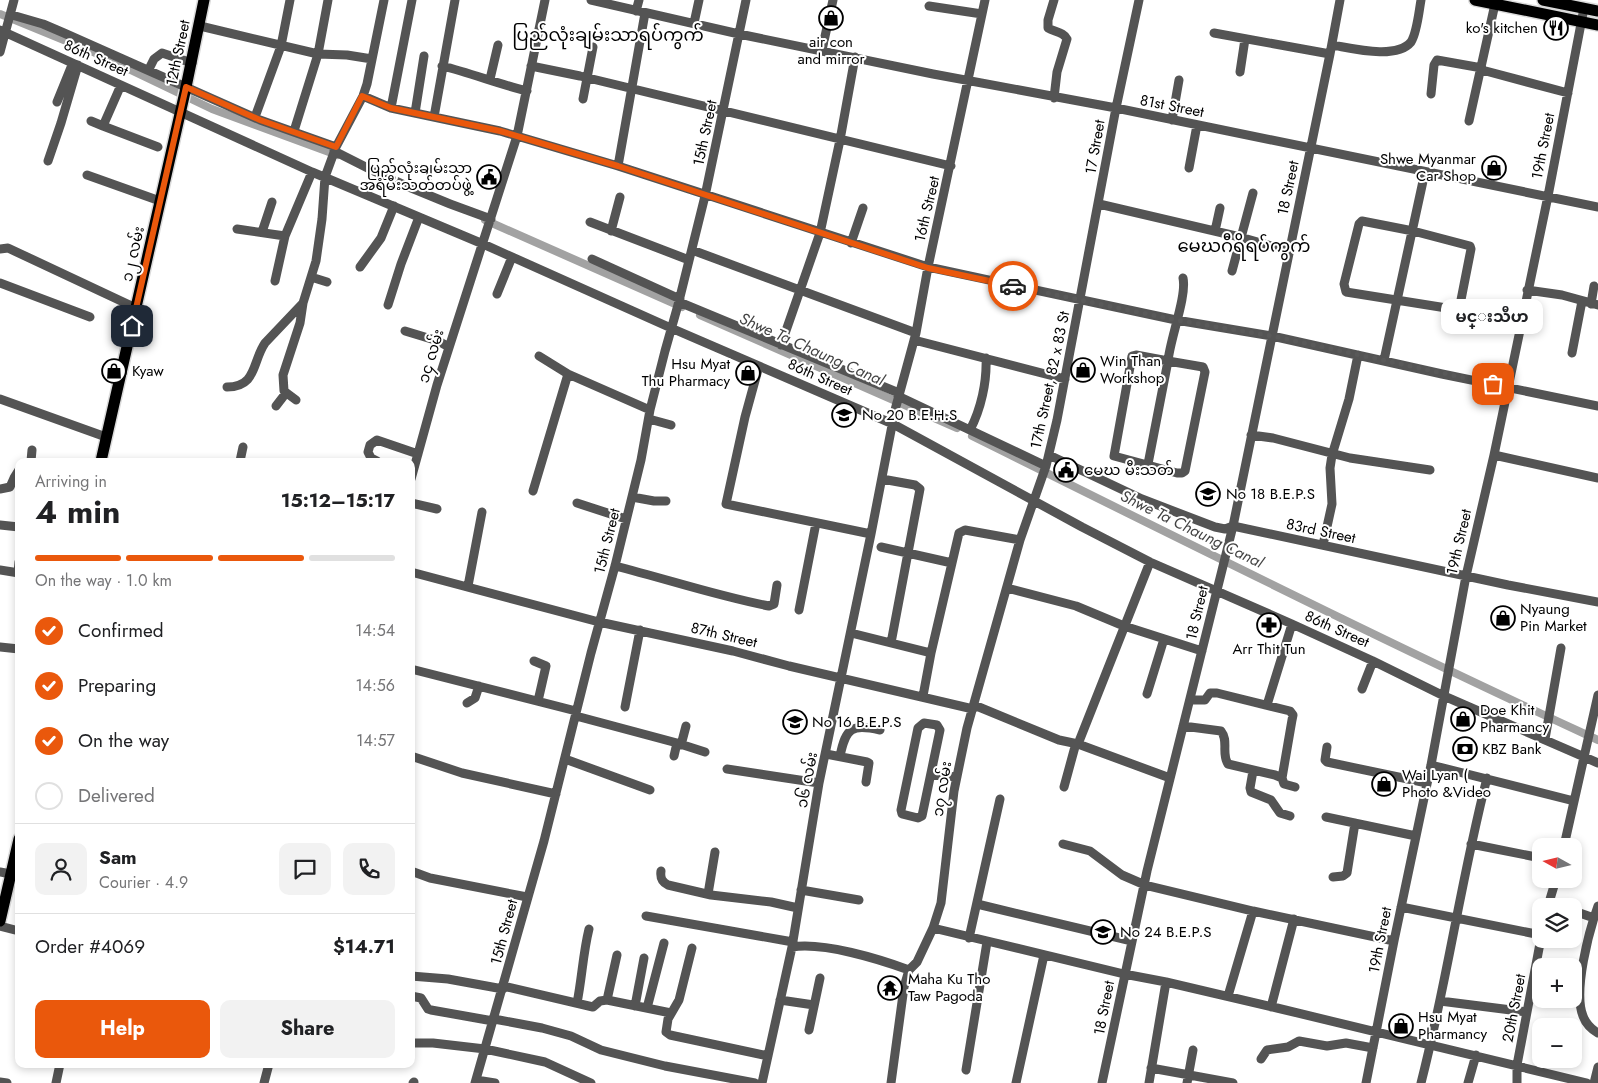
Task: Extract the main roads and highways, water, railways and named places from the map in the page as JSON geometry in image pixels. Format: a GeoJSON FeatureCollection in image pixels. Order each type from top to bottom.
{"type":"FeatureCollection","features":[{"type":"Feature","properties":{"kind":"main road","name":"12th Street"},"geometry":{"type":"LineString","coordinates":[[184,98],[204,0]]}},
{"type":"Feature","properties":{"kind":"main road"},"geometry":{"type":"LineString","coordinates":[[1475,0],[1598,24]]}},
{"type":"Feature","properties":{"kind":"main road"},"geometry":{"type":"LineString","coordinates":[[1543,0],[1598,11]]}},
{"type":"Feature","properties":{"kind":"main road","name":"၁၂ လမ်း"},"geometry":{"type":"LineString","coordinates":[[102,458],[184,98]]}},
{"type":"Feature","properties":{"kind":"main road"},"geometry":{"type":"LineString","coordinates":[[0,921],[5,873],[15,848]]}},
{"type":"Feature","properties":{"kind":"waterway","name":"Shwe Ta Chaung Canal"},"geometry":{"type":"LineString","coordinates":[[0,14],[93,52],[212,109],[337,155]]}},
{"type":"Feature","properties":{"kind":"waterway","name":"Shwe Ta Chaung Canal"},"geometry":{"type":"LineString","coordinates":[[485,220],[682,307]]}},
{"type":"Feature","properties":{"kind":"waterway","name":"Shwe Ta Chaung Canal"},"geometry":{"type":"LineString","coordinates":[[700,315],[957,428]]}},
{"type":"Feature","properties":{"kind":"waterway","name":"Shwe Ta Chaung Canal"},"geometry":{"type":"LineString","coordinates":[[972,436],[1362,628],[1598,740]]}},
{"type":"Feature","properties":{"kind":"place","name":"air con and mirror"},"geometry":{"type":"Point","coordinates":[831,18]}},
{"type":"Feature","properties":{"kind":"place","name":"ko's kitchen"},"geometry":{"type":"Point","coordinates":[1556,28]}},
{"type":"Feature","properties":{"kind":"place","name":"Shwe Myanmar Car Shop"},"geometry":{"type":"Point","coordinates":[1494,168]}},
{"type":"Feature","properties":{"kind":"place","name":"ပြည်လုံးချမ်းသာ အရံမီးသတ်တပ်ဖွဲ့"},"geometry":{"type":"Point","coordinates":[489,177]}},
{"type":"Feature","properties":{"kind":"place","name":"Win Than Workshop"},"geometry":{"type":"Point","coordinates":[1083,370]}},
{"type":"Feature","properties":{"kind":"place","name":"Kyaw"},"geometry":{"type":"Point","coordinates":[114,371]}},
{"type":"Feature","properties":{"kind":"place","name":"Hsu Myat Thu Pharmacy"},"geometry":{"type":"Point","coordinates":[748,373]}},
{"type":"Feature","properties":{"kind":"place","name":"မင္းသီဟ"},"geometry":{"type":"Point","coordinates":[1493,384]}},
{"type":"Feature","properties":{"kind":"place","name":"No 20 B.E.H.S"},"geometry":{"type":"Point","coordinates":[844,415]}},
{"type":"Feature","properties":{"kind":"place","name":"မေဃ မီးသတ်"},"geometry":{"type":"Point","coordinates":[1066,470]}},
{"type":"Feature","properties":{"kind":"place","name":"No 18 B.E.P.S"},"geometry":{"type":"Point","coordinates":[1208,494]}},
{"type":"Feature","properties":{"kind":"place","name":"Nyaung Pin Market"},"geometry":{"type":"Point","coordinates":[1503,618]}},
{"type":"Feature","properties":{"kind":"place","name":"Arr Thit Tun"},"geometry":{"type":"Point","coordinates":[1269,625]}},
{"type":"Feature","properties":{"kind":"place","name":"Doe Khit Pharmancy"},"geometry":{"type":"Point","coordinates":[1463,719]}},
{"type":"Feature","properties":{"kind":"place","name":"No 16 B.E.P.S"},"geometry":{"type":"Point","coordinates":[795,722]}},
{"type":"Feature","properties":{"kind":"place","name":"KBZ Bank"},"geometry":{"type":"Point","coordinates":[1465,749]}},
{"type":"Feature","properties":{"kind":"place","name":"Wai Lyan ( Photo &Video"},"geometry":{"type":"Point","coordinates":[1384,784]}},
{"type":"Feature","properties":{"kind":"place","name":"No 24 B.E.P.S"},"geometry":{"type":"Point","coordinates":[1103,932]}},
{"type":"Feature","properties":{"kind":"place","name":"Maha Ku Tho Taw Pagoda"},"geometry":{"type":"Point","coordinates":[890,988]}},
{"type":"Feature","properties":{"kind":"place","name":"Hsu Myat Pharmancy"},"geometry":{"type":"Point","coordinates":[1401,1026]}},
{"type":"Feature","properties":{"kind":"district","name":"ပြည်လုံးချမ်းသာရပ်ကွက်"},"geometry":{"type":"Point","coordinates":[608,35]}},
{"type":"Feature","properties":{"kind":"district","name":"မေဃဂီရိရပ်ကွက်"},"geometry":{"type":"Point","coordinates":[1244,246]}}]}
